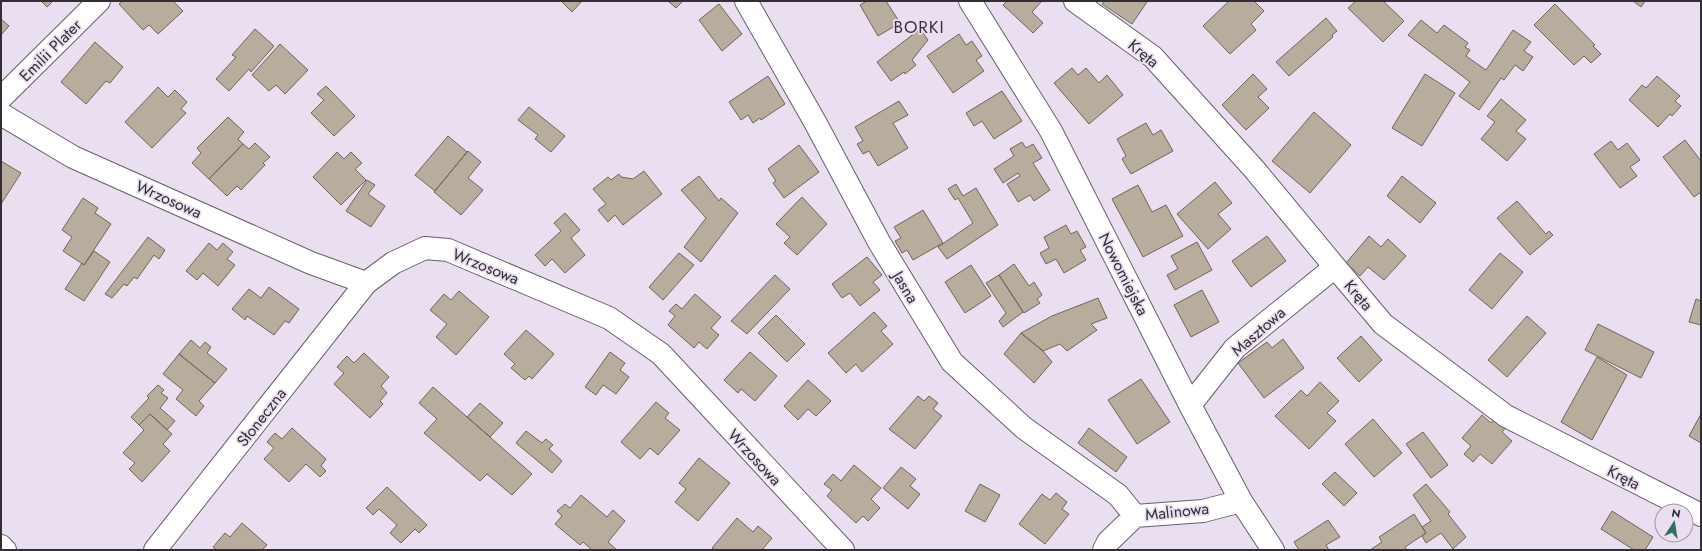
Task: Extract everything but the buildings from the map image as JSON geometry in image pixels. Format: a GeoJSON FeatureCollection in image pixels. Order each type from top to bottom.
{"type":"FeatureCollection","features":[{"type":"Feature","properties":{"kind":"street","name":"Emilii Plater"},"geometry":{"type":"LineString","coordinates":[[1,98],[99,1]]}},
{"type":"Feature","properties":{"kind":"street","name":"Jasna"},"geometry":{"type":"LineString","coordinates":[[746,1],[811,115],[879,242],[952,362],[1024,428],[1118,495],[1136,516]]}},
{"type":"Feature","properties":{"kind":"street","name":"Nowomiejska"},"geometry":{"type":"LineString","coordinates":[[970,1],[1051,131],[1241,501],[1273,550]]}},
{"type":"Feature","properties":{"kind":"street","name":"Kręta"},"geometry":{"type":"LineString","coordinates":[[1075,1],[1153,57],[1254,169],[1383,324],[1506,416],[1701,515]]}},
{"type":"Feature","properties":{"kind":"street","name":"Wrzosowa"},"geometry":{"type":"LineString","coordinates":[[1,114],[73,157],[311,263],[366,283],[393,263],[425,248],[448,250],[609,318],[661,354],[843,550]]}},
{"type":"Feature","properties":{"kind":"street","name":"Masztowa"},"geometry":{"type":"LineString","coordinates":[[1190,404],[1235,348],[1335,268]]}},
{"type":"Feature","properties":{"kind":"street","name":"Słoneczna"},"geometry":{"type":"LineString","coordinates":[[155,550],[366,283]]}},
{"type":"Feature","properties":{"kind":"street","name":"Malinowa"},"geometry":{"type":"LineString","coordinates":[[1104,550],[1108,542],[1136,516],[1203,511],[1241,501]]}},
{"type":"Feature","properties":{"kind":"street"},"geometry":{"type":"LineString","coordinates":[[1,546],[6,550]]}},
{"type":"Feature","properties":{"kind":"district","name":"BORKI"},"geometry":{"type":"Point","coordinates":[919,27]}}]}
